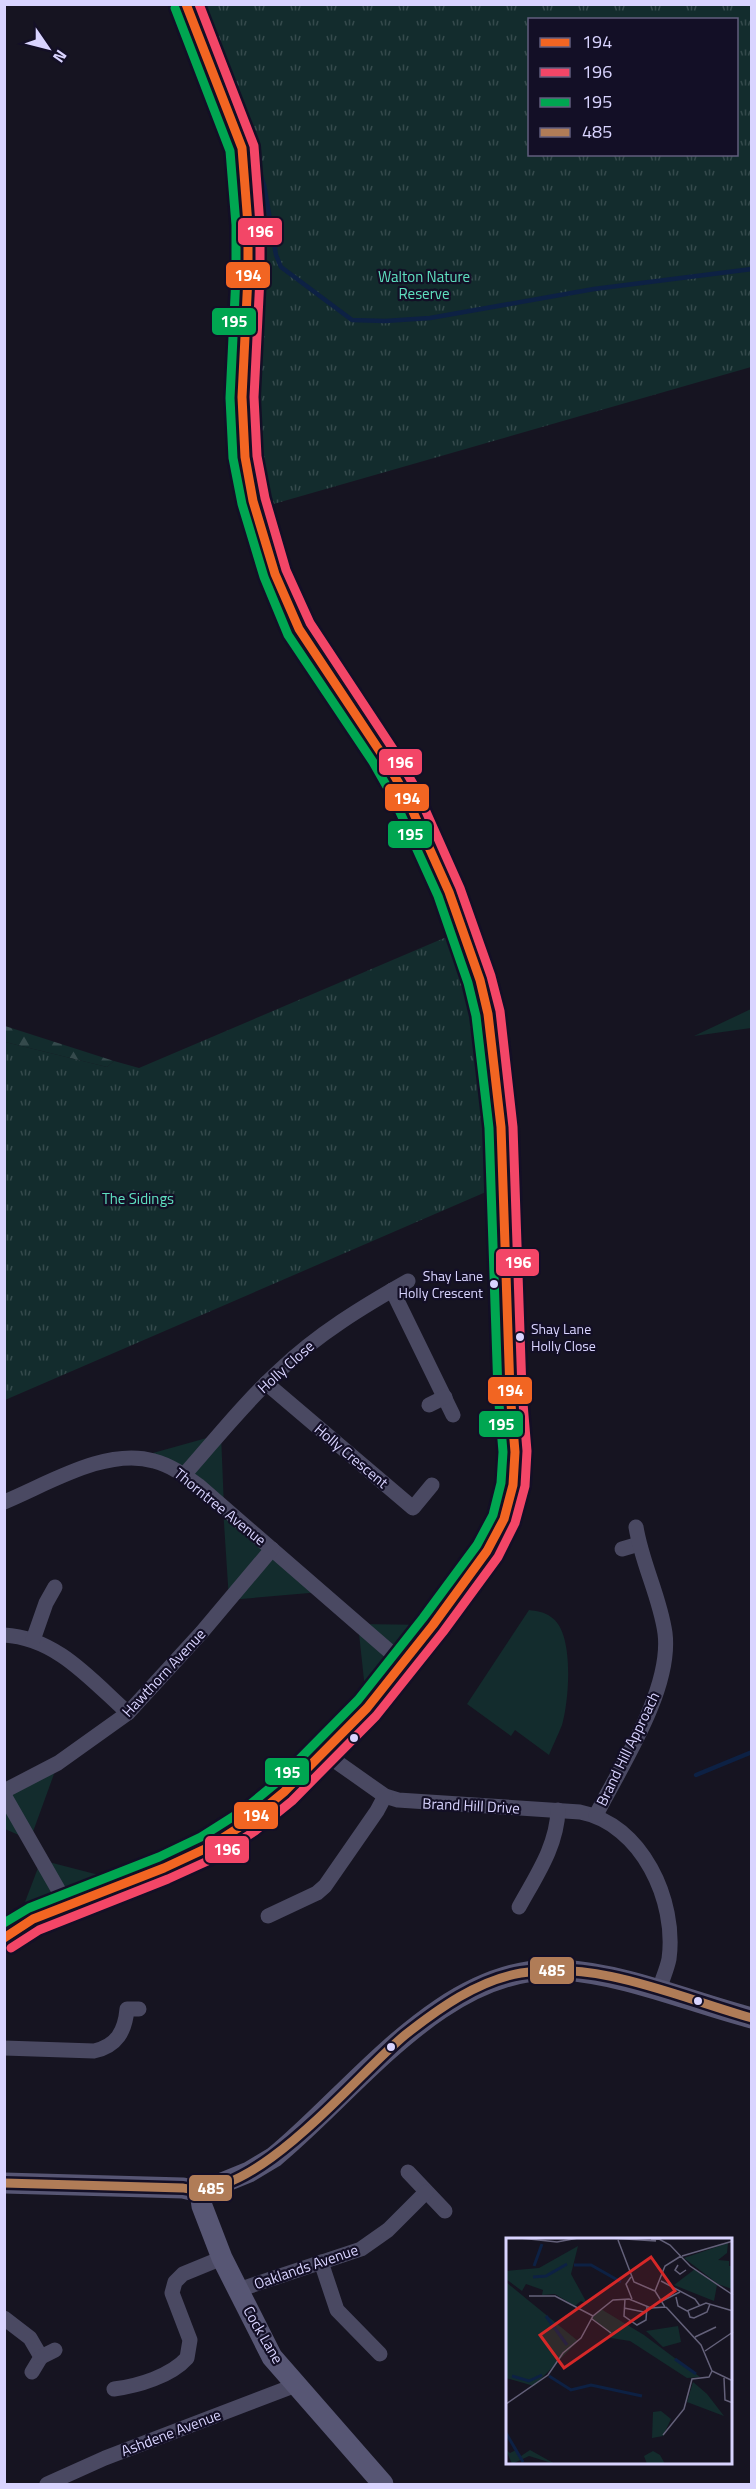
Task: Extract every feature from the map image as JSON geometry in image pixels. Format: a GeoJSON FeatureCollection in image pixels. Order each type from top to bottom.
{"type":"FeatureCollection","features":[{"type":"Feature","properties":{"kind":"main road"},"geometry":{"type":"LineString","coordinates":[[4,1938],[33,1919],[164,1868],[207,1848],[249,1821],[284,1792],[367,1708],[487,1551],[504,1519],[513,1485],[515,1452],[510,1392],[501,1127],[492,1040],[480,980],[453,902],[431,848],[405,794],[383,756],[299,629],[275,574],[245,457],[242,397],[248,225],[242,148],[186,4]]}},
{"type":"Feature","properties":{"kind":"main road"},"geometry":{"type":"LineString","coordinates":[[4,2183],[183,2188],[200,2192],[249,2172],[274,2157],[297,2139],[418,2026],[456,1998],[495,1979],[527,1971],[563,1970],[659,1990],[752,2018]]}},
{"type":"Feature","properties":{"kind":"main road","name":"Cock Lane"},"geometry":{"type":"LineString","coordinates":[[200,2192],[202,2206],[222,2258],[272,2357],[383,2484]]}},
{"type":"Feature","properties":{"kind":"street","name":"Holly Close"},"geometry":{"type":"LineString","coordinates":[[184,1475],[266,1383],[318,1338],[408,1281]]}},
{"type":"Feature","properties":{"kind":"street"},"geometry":{"type":"LineString","coordinates":[[392,1290],[453,1415]]}},
{"type":"Feature","properties":{"kind":"street","name":"Holly Crescent"},"geometry":{"type":"LineString","coordinates":[[266,1383],[413,1508],[432,1485]]}},
{"type":"Feature","properties":{"kind":"street"},"geometry":{"type":"LineString","coordinates":[[429,1405],[445,1397]]}},
{"type":"Feature","properties":{"kind":"street","name":"Thorntree Avenue"},"geometry":{"type":"LineString","coordinates":[[4,1502],[97,1462],[116,1458],[152,1460],[184,1475],[403,1663]]}},
{"type":"Feature","properties":{"kind":"street","name":"Brand Hill Approach"},"geometry":{"type":"LineString","coordinates":[[596,1815],[651,1708],[666,1663],[666,1636],[662,1616],[639,1544],[636,1527]]}},
{"type":"Feature","properties":{"kind":"street"},"geometry":{"type":"LineString","coordinates":[[622,1549],[639,1544]]}},
{"type":"Feature","properties":{"kind":"street","name":"Hawthorn Avenue"},"geometry":{"type":"LineString","coordinates":[[4,1793],[58,1762],[128,1713],[202,1632],[272,1550]]}},
{"type":"Feature","properties":{"kind":"street"},"geometry":{"type":"LineString","coordinates":[[33,1640],[45,1603],[56,1587]]}},
{"type":"Feature","properties":{"kind":"street"},"geometry":{"type":"LineString","coordinates":[[4,1635],[44,1643],[67,1658],[128,1713]]}},
{"type":"Feature","properties":{"kind":"street","name":"Brand Hill Drive"},"geometry":{"type":"LineString","coordinates":[[324,1753],[385,1796],[412,1803],[558,1810],[596,1815]]}},
{"type":"Feature","properties":{"kind":"street"},"geometry":{"type":"LineString","coordinates":[[4,1793],[67,1905]]}},
{"type":"Feature","properties":{"kind":"street"},"geometry":{"type":"LineString","coordinates":[[269,1917],[317,1893],[325,1886],[385,1796]]}},
{"type":"Feature","properties":{"kind":"street"},"geometry":{"type":"LineString","coordinates":[[518,1898],[552,1844],[558,1827],[558,1810]]}},
{"type":"Feature","properties":{"kind":"street"},"geometry":{"type":"LineString","coordinates":[[596,1815],[635,1847],[650,1867],[660,1889],[668,1913],[670,1943],[669,1961],[659,1990]]}},
{"type":"Feature","properties":{"kind":"street"},"geometry":{"type":"LineString","coordinates":[[4,2048],[94,2051],[105,2048],[121,2034],[126,2024],[127,2009],[139,2009]]}},
{"type":"Feature","properties":{"kind":"street"},"geometry":{"type":"LineString","coordinates":[[408,2172],[445,2211]]}},
{"type":"Feature","properties":{"kind":"street","name":"Oaklands Avenue"},"geometry":{"type":"LineString","coordinates":[[238,2290],[361,2249],[376,2240],[426,2192]]}},
{"type":"Feature","properties":{"kind":"street"},"geometry":{"type":"LineString","coordinates":[[122,2383],[172,2370],[188,2358],[190,2340],[172,2294],[175,2282],[183,2274],[222,2258]]}},
{"type":"Feature","properties":{"kind":"street"},"geometry":{"type":"LineString","coordinates":[[321,2262],[338,2310],[380,2354]]}},
{"type":"Feature","properties":{"kind":"street"},"geometry":{"type":"LineString","coordinates":[[4,2318],[48,2353],[32,2372]]}},
{"type":"Feature","properties":{"kind":"street","name":"Ashdene Avenue"},"geometry":{"type":"LineString","coordinates":[[47,2484],[105,2458],[296,2385]]}},
{"type":"Feature","properties":{"kind":"green space","name":"Walton Nature Reserve"},"geometry":{"type":"Polygon","coordinates":[[[205,5],[751,5],[751,367],[263,507],[251,450],[256,340],[255,199],[205,5]]]}},
{"type":"Feature","properties":{"kind":"green space","name":"The Sidings"},"geometry":{"type":"Polygon","coordinates":[[[463,930],[467,940],[502,1185],[5,1400],[5,1042],[107,1067],[114,1061],[139,1068],[463,930]]]}},
{"type":"Feature","properties":{"kind":"green space"},"geometry":{"type":"Polygon","coordinates":[[[751,1009],[751,1028],[694,1036],[751,1009]]]}},
{"type":"Feature","properties":{"kind":"green space"},"geometry":{"type":"Polygon","coordinates":[[[5,1026],[114,1061],[107,1067],[5,1042],[5,1026]]]}},
{"type":"Feature","properties":{"kind":"green space"},"geometry":{"type":"Polygon","coordinates":[[[221,1434],[224,1508],[321,1592],[229,1600],[223,1508],[198,1485],[135,1458],[221,1434]]]}},
{"type":"Feature","properties":{"kind":"green space"},"geometry":{"type":"Polygon","coordinates":[[[529,1610],[546,1614],[559,1625],[567,1651],[568,1684],[565,1714],[549,1755],[515,1730],[511,1736],[467,1704],[529,1610]]]}},
{"type":"Feature","properties":{"kind":"green space"},"geometry":{"type":"Polygon","coordinates":[[[358,1624],[433,1625],[367,1708],[358,1624]]]}},
{"type":"Feature","properties":{"kind":"green space"},"geometry":{"type":"Polygon","coordinates":[[[58,1763],[30,1840],[5,1829],[5,1791],[58,1763]]]}},
{"type":"Feature","properties":{"kind":"green space"},"geometry":{"type":"Polygon","coordinates":[[[41,1860],[126,1882],[14,1931],[41,1860]]]}},
{"type":"Feature","properties":{"kind":"waterway"},"geometry":{"type":"LineString","coordinates":[[201,4],[234,100]]}},
{"type":"Feature","properties":{"kind":"waterway"},"geometry":{"type":"LineString","coordinates":[[252,150],[264,185],[276,255],[281,267],[352,320],[385,321],[430,318],[594,289],[752,269]]}},
{"type":"Feature","properties":{"kind":"waterway"},"geometry":{"type":"LineString","coordinates":[[696,1775],[752,1752]]}},
{"type":"Feature","properties":{"kind":"transit line","name":"194"},"geometry":{"type":"LineString","coordinates":[[4,1938],[33,1919],[164,1868],[207,1848],[249,1821],[284,1792],[367,1708],[433,1625],[487,1551],[504,1519],[513,1485],[515,1452],[510,1392],[501,1127],[488,1014],[480,980],[449,892],[405,794],[383,756],[299,629],[275,574],[253,501],[245,457],[242,397],[248,276],[248,225],[242,148],[186,4]]}},
{"type":"Feature","properties":{"kind":"transit line","name":"196"},"geometry":{"type":"LineString","coordinates":[[11,1948],[39,1930],[212,1859],[255,1831],[292,1801],[376,1716],[443,1632],[498,1557],[515,1523],[525,1486],[527,1451],[522,1391],[513,1127],[500,1011],[491,976],[460,888],[416,789],[393,749],[310,623],[286,570],[265,498],[257,456],[254,397],[260,277],[260,225],[254,146],[199,4]]}},
{"type":"Feature","properties":{"kind":"transit line","name":"195"},"geometry":{"type":"LineString","coordinates":[[4,1923],[29,1908],[159,1857],[201,1837],[242,1811],[276,1783],[358,1700],[423,1618],[477,1545],[493,1515],[501,1483],[503,1452],[498,1392],[489,1128],[476,1016],[468,983],[438,896],[394,799],[373,762],[288,635],[264,577],[242,504],[233,458],[230,398],[236,276],[236,225],[230,151],[175,8]]}},
{"type":"Feature","properties":{"kind":"transit line","name":"485"},"geometry":{"type":"LineString","coordinates":[[4,2183],[211,2188],[240,2177],[271,2158],[301,2134],[384,2054],[431,2015],[474,1989],[521,1973],[550,1970],[609,1976],[667,1991],[752,2018]]}},
{"type":"Feature","properties":{"kind":"place","name":"Shay Lane Holly Crescent"},"geometry":{"type":"Point","coordinates":[494,1284]}},
{"type":"Feature","properties":{"kind":"place","name":"Shay Lane Holly Close"},"geometry":{"type":"Point","coordinates":[520,1337]}}]}
